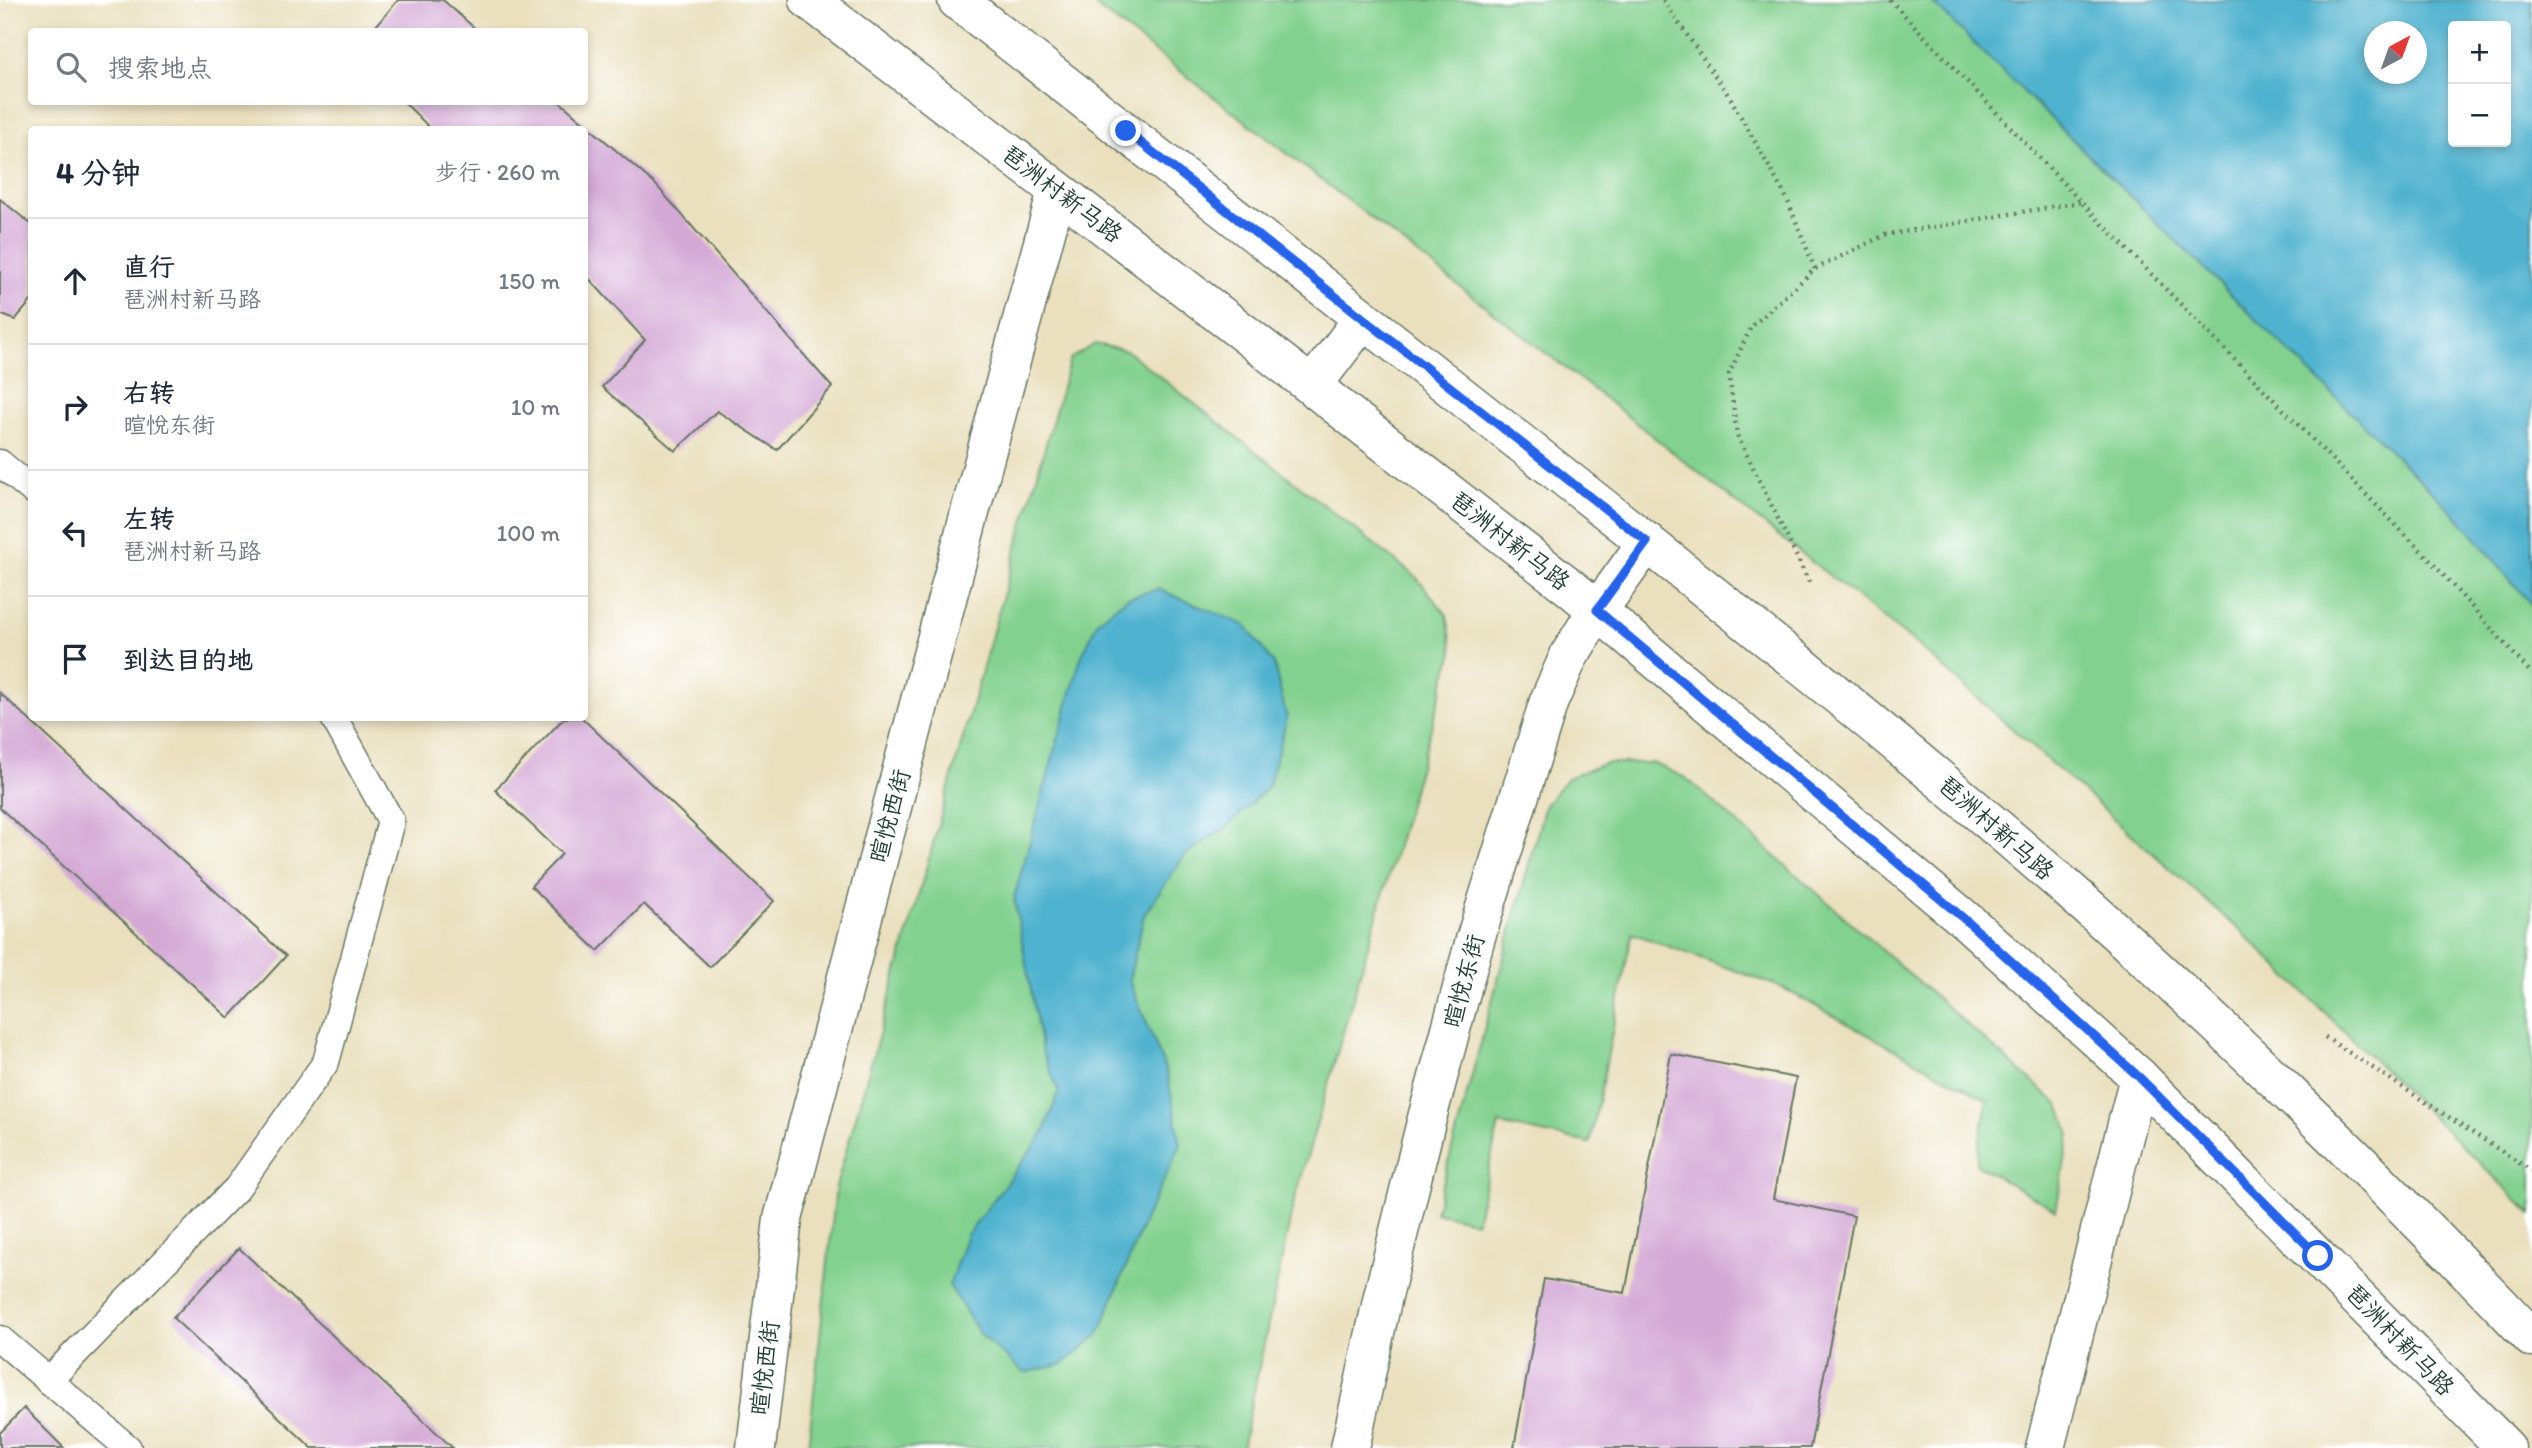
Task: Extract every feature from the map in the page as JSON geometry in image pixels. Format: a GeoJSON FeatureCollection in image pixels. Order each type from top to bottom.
{"type":"FeatureCollection","features":[{"type":"Feature","properties":{"kind":"street","name":"琶洲村新马路"},"geometry":{"type":"LineString","coordinates":[[809,0],[1312,386],[1597,610],[1969,923],[2139,1077],[2506,1448]]}},
{"type":"Feature","properties":{"kind":"street","name":"琶洲村新马路"},"geometry":{"type":"LineString","coordinates":[[957,0],[1827,686],[2080,901],[2174,985],[2340,1143],[2532,1338]]}},
{"type":"Feature","properties":{"kind":"street","name":"暄悦西街"},"geometry":{"type":"LineString","coordinates":[[756,1448],[783,1219],[962,540],[1058,191]]}},
{"type":"Feature","properties":{"kind":"street"},"geometry":{"type":"LineString","coordinates":[[1312,386],[1363,319]]}},
{"type":"Feature","properties":{"kind":"street","name":"暄悦东街"},"geometry":{"type":"LineString","coordinates":[[1350,1448],[1383,1296],[1475,940],[1549,701],[1569,656],[1597,610],[1647,542]]}},
{"type":"Feature","properties":{"kind":"street"},"geometry":{"type":"LineString","coordinates":[[2045,1448],[2139,1077]]}},
{"type":"Feature","properties":{"kind":"lane"},"geometry":{"type":"LineString","coordinates":[[0,463],[28,487]]}},
{"type":"Feature","properties":{"kind":"lane"},"geometry":{"type":"LineString","coordinates":[[48,1381],[237,1188],[326,1062],[391,821],[336,721]]}},
{"type":"Feature","properties":{"kind":"lane"},"geometry":{"type":"LineString","coordinates":[[0,1339],[128,1448]]}},
{"type":"Feature","properties":{"kind":"path"},"geometry":{"type":"LineString","coordinates":[[1663,0],[1738,110],[1787,199],[1815,269]]}},
{"type":"Feature","properties":{"kind":"path"},"geometry":{"type":"LineString","coordinates":[[1890,0],[2081,202],[2427,557],[2532,674]]}},
{"type":"Feature","properties":{"kind":"path"},"geometry":{"type":"LineString","coordinates":[[1809,582],[1737,435],[1729,374],[1751,327],[1815,269],[1885,235],[2081,202]]}},
{"type":"Feature","properties":{"kind":"path"},"geometry":{"type":"LineString","coordinates":[[2325,1037],[2532,1171]]}},
{"type":"Feature","properties":{"kind":"green space"},"geometry":{"type":"Polygon","coordinates":[[[1088,0],[1930,0],[2457,516],[2532,605],[2532,1214],[2244,934],[1920,647],[1594,390],[1088,0]]]}},
{"type":"Feature","properties":{"kind":"green space"},"geometry":{"type":"Polygon","coordinates":[[[1095,344],[1127,351],[1416,577],[1447,615],[1453,652],[1293,1206],[1242,1448],[808,1448],[836,1187],[1070,359],[1095,344]]]}},
{"type":"Feature","properties":{"kind":"green space"},"geometry":{"type":"Polygon","coordinates":[[[1606,763],[1653,763],[1686,778],[2059,1105],[2070,1134],[2056,1210],[1976,1164],[1987,1100],[1783,988],[1632,933],[1590,1143],[1499,1124],[1476,1222],[1435,1212],[1545,805],[1567,778],[1606,763]]]}},
{"type":"Feature","properties":{"kind":"water"},"geometry":{"type":"Polygon","coordinates":[[[1930,0],[2532,0],[2532,605],[2457,516],[1930,0]]]}},
{"type":"Feature","properties":{"kind":"water"},"geometry":{"type":"Polygon","coordinates":[[[1158,589],[1245,625],[1274,664],[1287,719],[1268,787],[1227,827],[1185,855],[1144,915],[1129,980],[1167,1073],[1181,1145],[1147,1214],[1099,1334],[1063,1364],[1024,1373],[980,1334],[949,1285],[967,1235],[1043,1134],[1059,1092],[1042,1051],[1014,898],[1080,660],[1098,621],[1127,598],[1158,589]]]}},
{"type":"Feature","properties":{"kind":"building"},"geometry":{"type":"Polygon","coordinates":[[[398,0],[443,0],[474,28],[374,28],[398,0]]]}},
{"type":"Feature","properties":{"kind":"building"},"geometry":{"type":"Polygon","coordinates":[[[407,105],[563,105],[588,126],[428,126],[407,105]]]}},
{"type":"Feature","properties":{"kind":"building"},"geometry":{"type":"Polygon","coordinates":[[[588,126],[656,185],[832,387],[777,450],[717,411],[675,451],[602,387],[645,340],[588,277],[588,126]]]}},
{"type":"Feature","properties":{"kind":"building"},"geometry":{"type":"Polygon","coordinates":[[[0,199],[28,222],[28,305],[15,320],[0,314],[0,199]]]}},
{"type":"Feature","properties":{"kind":"building"},"geometry":{"type":"Polygon","coordinates":[[[0,693],[286,956],[229,1018],[0,808],[0,693]]]}},
{"type":"Feature","properties":{"kind":"building"},"geometry":{"type":"Polygon","coordinates":[[[561,721],[585,721],[774,901],[710,967],[644,904],[598,951],[531,886],[562,854],[495,790],[561,721]]]}},
{"type":"Feature","properties":{"kind":"building"},"geometry":{"type":"Polygon","coordinates":[[[1671,1054],[1796,1078],[1773,1199],[1854,1216],[1810,1448],[1514,1448],[1544,1279],[1625,1293],[1671,1054]]]}},
{"type":"Feature","properties":{"kind":"building"},"geometry":{"type":"Polygon","coordinates":[[[239,1248],[453,1448],[312,1448],[173,1318],[239,1248]]]}},
{"type":"Feature","properties":{"kind":"building"},"geometry":{"type":"Polygon","coordinates":[[[24,1408],[64,1448],[0,1448],[0,1433],[24,1408]]]}},
{"type":"Feature","properties":{"kind":"route"},"geometry":{"type":"LineString","coordinates":[[1126,131],[1647,542],[1597,610],[1969,923],[2139,1077],[2318,1256]]}}]}
